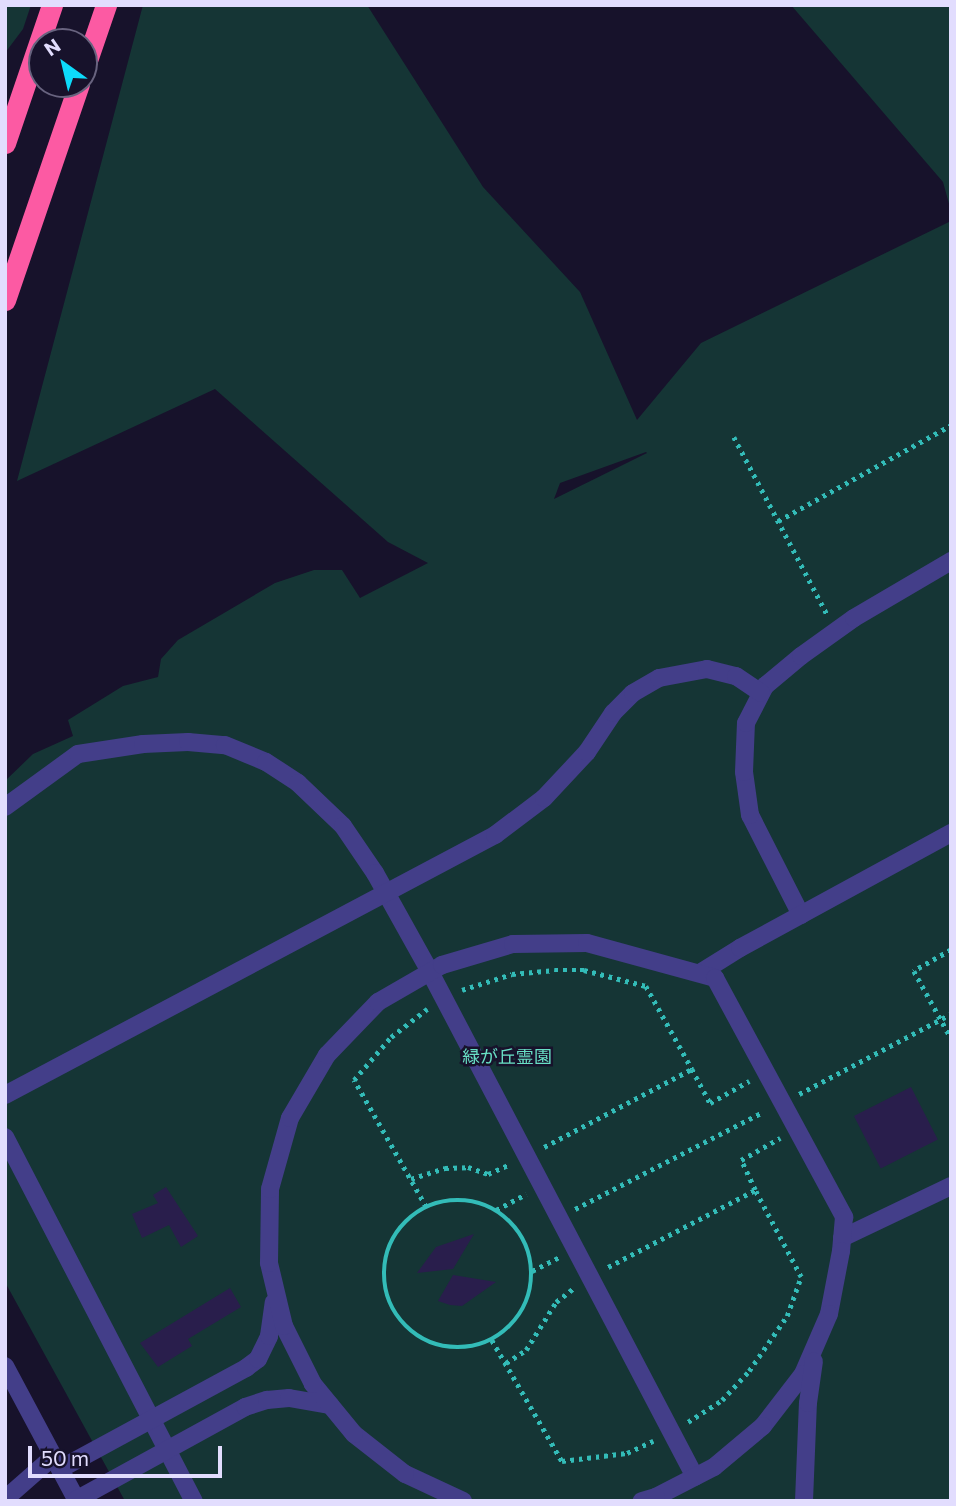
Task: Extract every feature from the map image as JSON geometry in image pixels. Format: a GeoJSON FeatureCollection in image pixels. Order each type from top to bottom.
{"type":"FeatureCollection","features":[{"type":"Feature","properties":{"kind":"highway"},"geometry":{"type":"LineString","coordinates":[[5,143],[52,5]]}},
{"type":"Feature","properties":{"kind":"highway"},"geometry":{"type":"LineString","coordinates":[[98,28],[106,5]]}},
{"type":"Feature","properties":{"kind":"highway"},"geometry":{"type":"LineString","coordinates":[[5,300],[74,98]]}},
{"type":"Feature","properties":{"kind":"street"},"geometry":{"type":"LineString","coordinates":[[801,915],[750,815],[744,772],[746,723],[765,686],[801,656],[835,631],[951,561]]}},
{"type":"Feature","properties":{"kind":"street"},"geometry":{"type":"LineString","coordinates":[[5,1095],[495,835],[544,798],[587,752],[613,713],[633,692],[659,678],[707,669],[736,677],[761,693]]}},
{"type":"Feature","properties":{"kind":"street"},"geometry":{"type":"LineString","coordinates":[[5,807],[78,754],[143,744],[188,742],[225,745],[266,762],[307,792],[343,826],[386,894],[430,972],[695,1477]]}},
{"type":"Feature","properties":{"kind":"street"},"geometry":{"type":"LineString","coordinates":[[700,974],[951,833]]}},
{"type":"Feature","properties":{"kind":"street"},"geometry":{"type":"LineString","coordinates":[[463,1501],[405,1474],[354,1434],[313,1384],[284,1326],[269,1263],[270,1189],[290,1118],[327,1055],[379,1002],[442,965],[513,944],[587,943],[715,978],[844,1217],[829,1314],[803,1374],[763,1426],[714,1467],[656,1497],[642,1501]]}},
{"type":"Feature","properties":{"kind":"street"},"geometry":{"type":"LineString","coordinates":[[5,1137],[194,1501]]}},
{"type":"Feature","properties":{"kind":"street"},"geometry":{"type":"LineString","coordinates":[[842,1238],[950,1188]]}},
{"type":"Feature","properties":{"kind":"street"},"geometry":{"type":"LineString","coordinates":[[5,1499],[57,1463],[152,1420],[234,1376],[258,1359],[269,1336],[276,1291]]}},
{"type":"Feature","properties":{"kind":"street"},"geometry":{"type":"LineString","coordinates":[[804,1501],[808,1403],[817,1342]]}},
{"type":"Feature","properties":{"kind":"street"},"geometry":{"type":"LineString","coordinates":[[5,1366],[76,1500],[219,1419],[267,1400],[289,1398],[330,1405]]}},
{"type":"Feature","properties":{"kind":"path"},"geometry":{"type":"LineString","coordinates":[[778,521],[951,425]]}},
{"type":"Feature","properties":{"kind":"path"},"geometry":{"type":"LineString","coordinates":[[734,437],[835,631]]}},
{"type":"Feature","properties":{"kind":"path"},"geometry":{"type":"LineString","coordinates":[[951,950],[914,971],[951,1038]]}},
{"type":"Feature","properties":{"kind":"path"},"geometry":{"type":"LineString","coordinates":[[426,1206],[354,1080],[391,1037],[443,998],[476,983],[512,974],[584,970],[646,986],[710,1103],[765,1072]]}},
{"type":"Feature","properties":{"kind":"path"},"geometry":{"type":"LineString","coordinates":[[558,1217],[951,1014]]}},
{"type":"Feature","properties":{"kind":"path"},"geometry":{"type":"LineString","coordinates":[[411,1180],[444,1168],[468,1167],[488,1174],[692,1069]]}},
{"type":"Feature","properties":{"kind":"path"},"geometry":{"type":"LineString","coordinates":[[681,1427],[722,1400],[749,1371],[786,1315],[801,1278],[741,1160],[796,1129]]}},
{"type":"Feature","properties":{"kind":"path"},"geometry":{"type":"LineString","coordinates":[[495,1210],[542,1185]]}},
{"type":"Feature","properties":{"kind":"path"},"geometry":{"type":"LineString","coordinates":[[506,1363],[526,1350],[556,1303],[590,1276],[755,1190]]}},
{"type":"Feature","properties":{"kind":"path"},"geometry":{"type":"LineString","coordinates":[[465,1199],[508,1217],[522,1236],[531,1257],[527,1303],[512,1325],[492,1340],[468,1348],[442,1347],[418,1338],[399,1321],[387,1298],[382,1273],[387,1248],[400,1226],[426,1206],[465,1199]]}},
{"type":"Feature","properties":{"kind":"path"},"geometry":{"type":"LineString","coordinates":[[531,1271],[575,1249]]}},
{"type":"Feature","properties":{"kind":"path"},"geometry":{"type":"LineString","coordinates":[[492,1340],[562,1461],[627,1453],[660,1438]]}},
{"type":"Feature","properties":{"kind":"green space"},"geometry":{"type":"Polygon","coordinates":[[[5,5],[31,5],[23,29],[5,53],[5,5]]]}},
{"type":"Feature","properties":{"kind":"green space","name":"緑が丘霊園"},"geometry":{"type":"Polygon","coordinates":[[[143,5],[367,5],[483,187],[580,292],[637,420],[701,343],[951,221],[951,1501],[125,1501],[5,1282],[5,781],[33,754],[73,736],[68,720],[123,686],[158,677],[161,659],[178,640],[275,583],[314,570],[342,570],[360,598],[428,563],[388,542],[215,389],[17,481],[143,5]],[[647,453],[560,483],[554,499],[647,453]]]}},
{"type":"Feature","properties":{"kind":"green space"},"geometry":{"type":"Polygon","coordinates":[[[791,5],[951,5],[951,211],[943,182],[791,5]]]}},
{"type":"Feature","properties":{"kind":"building"},"geometry":{"type":"Polygon","coordinates":[[[911,1087],[938,1140],[881,1169],[854,1116],[911,1087]]]}},
{"type":"Feature","properties":{"kind":"building"},"geometry":{"type":"Polygon","coordinates":[[[166,1187],[198,1236],[181,1247],[169,1225],[142,1238],[132,1214],[158,1203],[153,1195],[166,1187]]]}},
{"type":"Feature","properties":{"kind":"building"},"geometry":{"type":"Polygon","coordinates":[[[474,1234],[453,1269],[417,1273],[436,1247],[474,1234]]]}},
{"type":"Feature","properties":{"kind":"building"},"geometry":{"type":"Polygon","coordinates":[[[453,1275],[496,1282],[462,1306],[450,1305],[438,1301],[453,1275]]]}},
{"type":"Feature","properties":{"kind":"building"},"geometry":{"type":"Polygon","coordinates":[[[230,1288],[241,1307],[188,1339],[192,1346],[158,1367],[140,1343],[230,1288]]]}}]}
